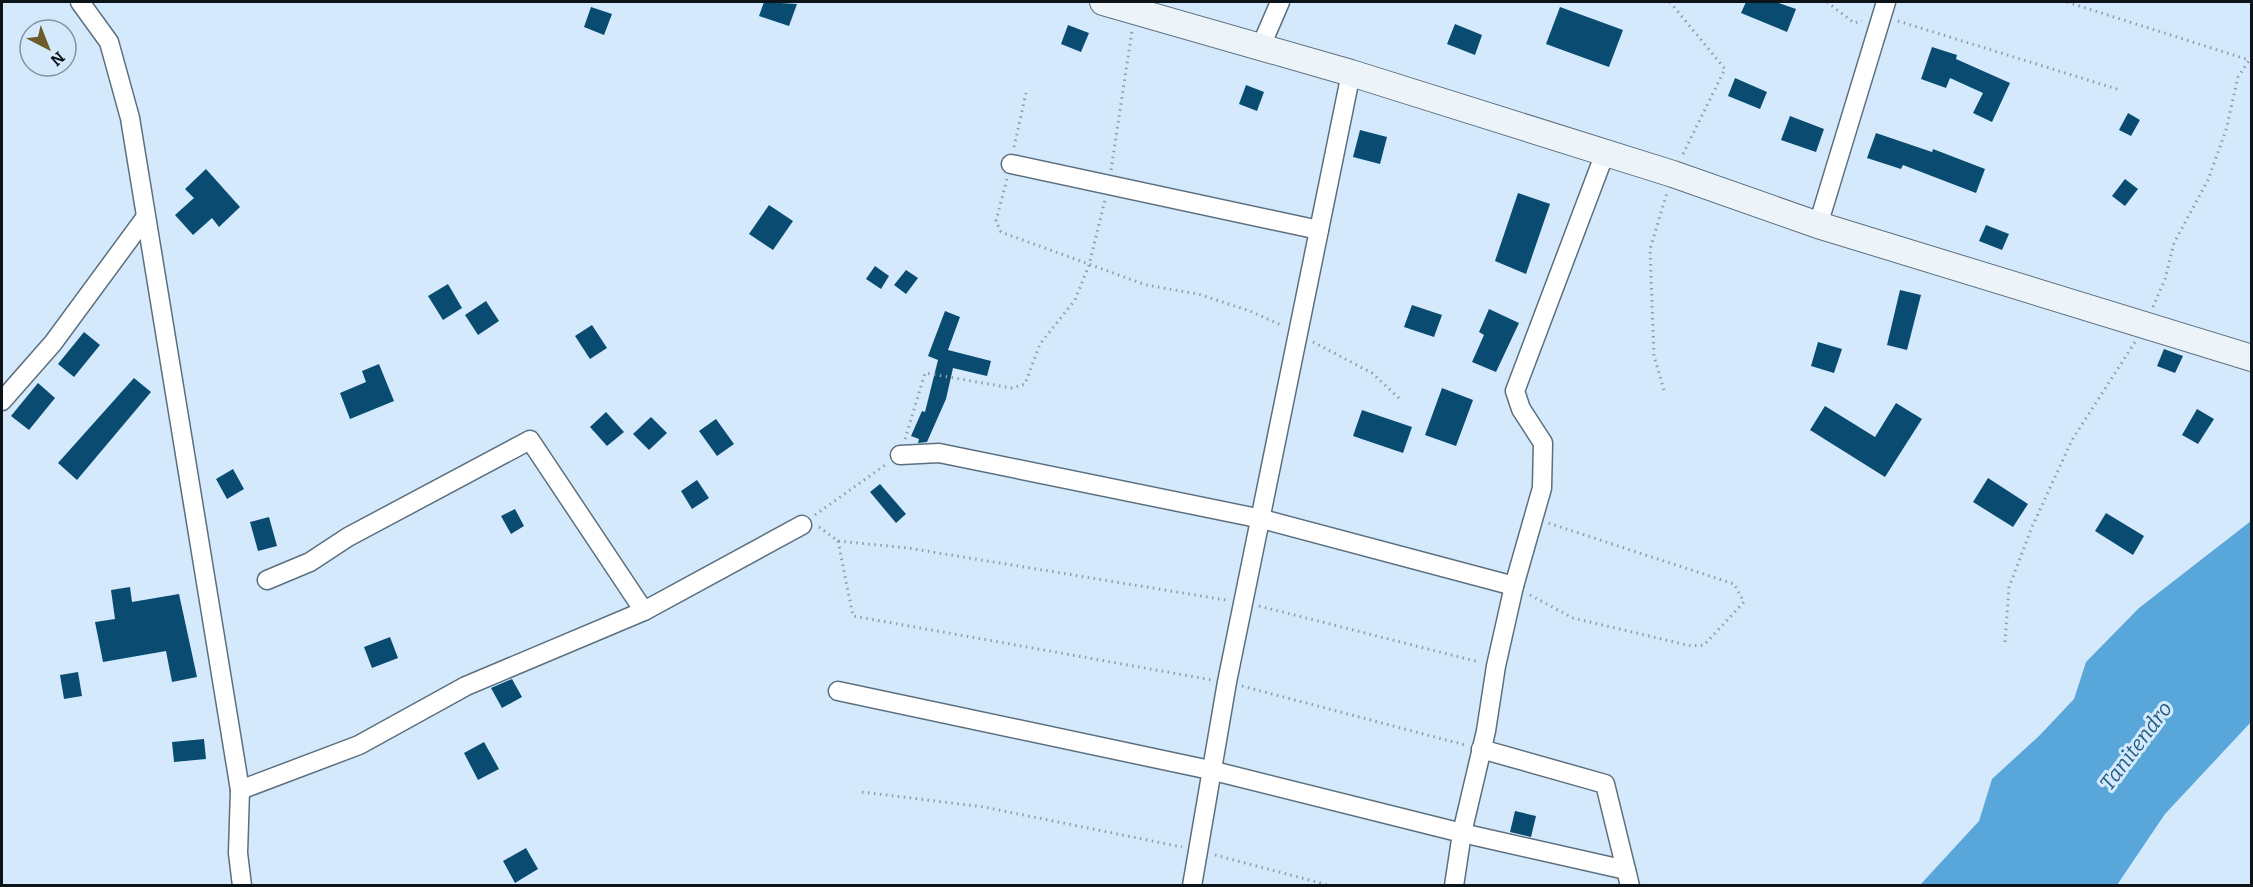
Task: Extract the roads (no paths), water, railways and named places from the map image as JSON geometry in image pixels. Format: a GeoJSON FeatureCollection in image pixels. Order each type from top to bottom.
{"type":"FeatureCollection","features":[{"type":"Feature","properties":{"kind":"main road"},"geometry":{"type":"LineString","coordinates":[[1103,2],[1261,46],[1673,174],[1818,225],[2252,358]]}},
{"type":"Feature","properties":{"kind":"street"},"geometry":{"type":"LineString","coordinates":[[80,2],[109,42],[130,118],[240,790],[238,853],[242,885]]}},
{"type":"Feature","properties":{"kind":"street"},"geometry":{"type":"LineString","coordinates":[[1261,46],[1280,2]]}},
{"type":"Feature","properties":{"kind":"street"},"geometry":{"type":"LineString","coordinates":[[1818,225],[1883,9]]}},
{"type":"Feature","properties":{"kind":"street"},"geometry":{"type":"LineString","coordinates":[[1192,885],[1210,770],[1227,682],[1351,74]]}},
{"type":"Feature","properties":{"kind":"street"},"geometry":{"type":"LineString","coordinates":[[1454,885],[1462,833],[1469,812],[1496,666],[1514,586],[1542,488],[1543,443],[1521,409],[1515,391],[1605,153]]}},
{"type":"Feature","properties":{"kind":"street"},"geometry":{"type":"LineString","coordinates":[[1011,164],[1319,230]]}},
{"type":"Feature","properties":{"kind":"street"},"geometry":{"type":"LineString","coordinates":[[2,402],[53,343],[145,218]]}},
{"type":"Feature","properties":{"kind":"street"},"geometry":{"type":"LineString","coordinates":[[267,580],[310,562],[348,537],[530,440],[644,611]]}},
{"type":"Feature","properties":{"kind":"street"},"geometry":{"type":"LineString","coordinates":[[900,455],[939,453],[1262,519],[1514,586]]}},
{"type":"Feature","properties":{"kind":"street"},"geometry":{"type":"LineString","coordinates":[[240,790],[359,746],[466,686],[644,611],[806,522]]}},
{"type":"Feature","properties":{"kind":"street"},"geometry":{"type":"LineString","coordinates":[[838,692],[1210,770],[1462,833],[1628,878],[1605,784],[1481,749]]}},
{"type":"Feature","properties":{"kind":"water","name":"Tanitendro"},"geometry":{"type":"Polygon","coordinates":[[[2251,521],[2251,722],[2165,814],[2117,885],[1920,885],[1979,821],[1992,779],[2039,736],[2074,699],[2086,662],[2139,608],[2251,521]]]}}]}
